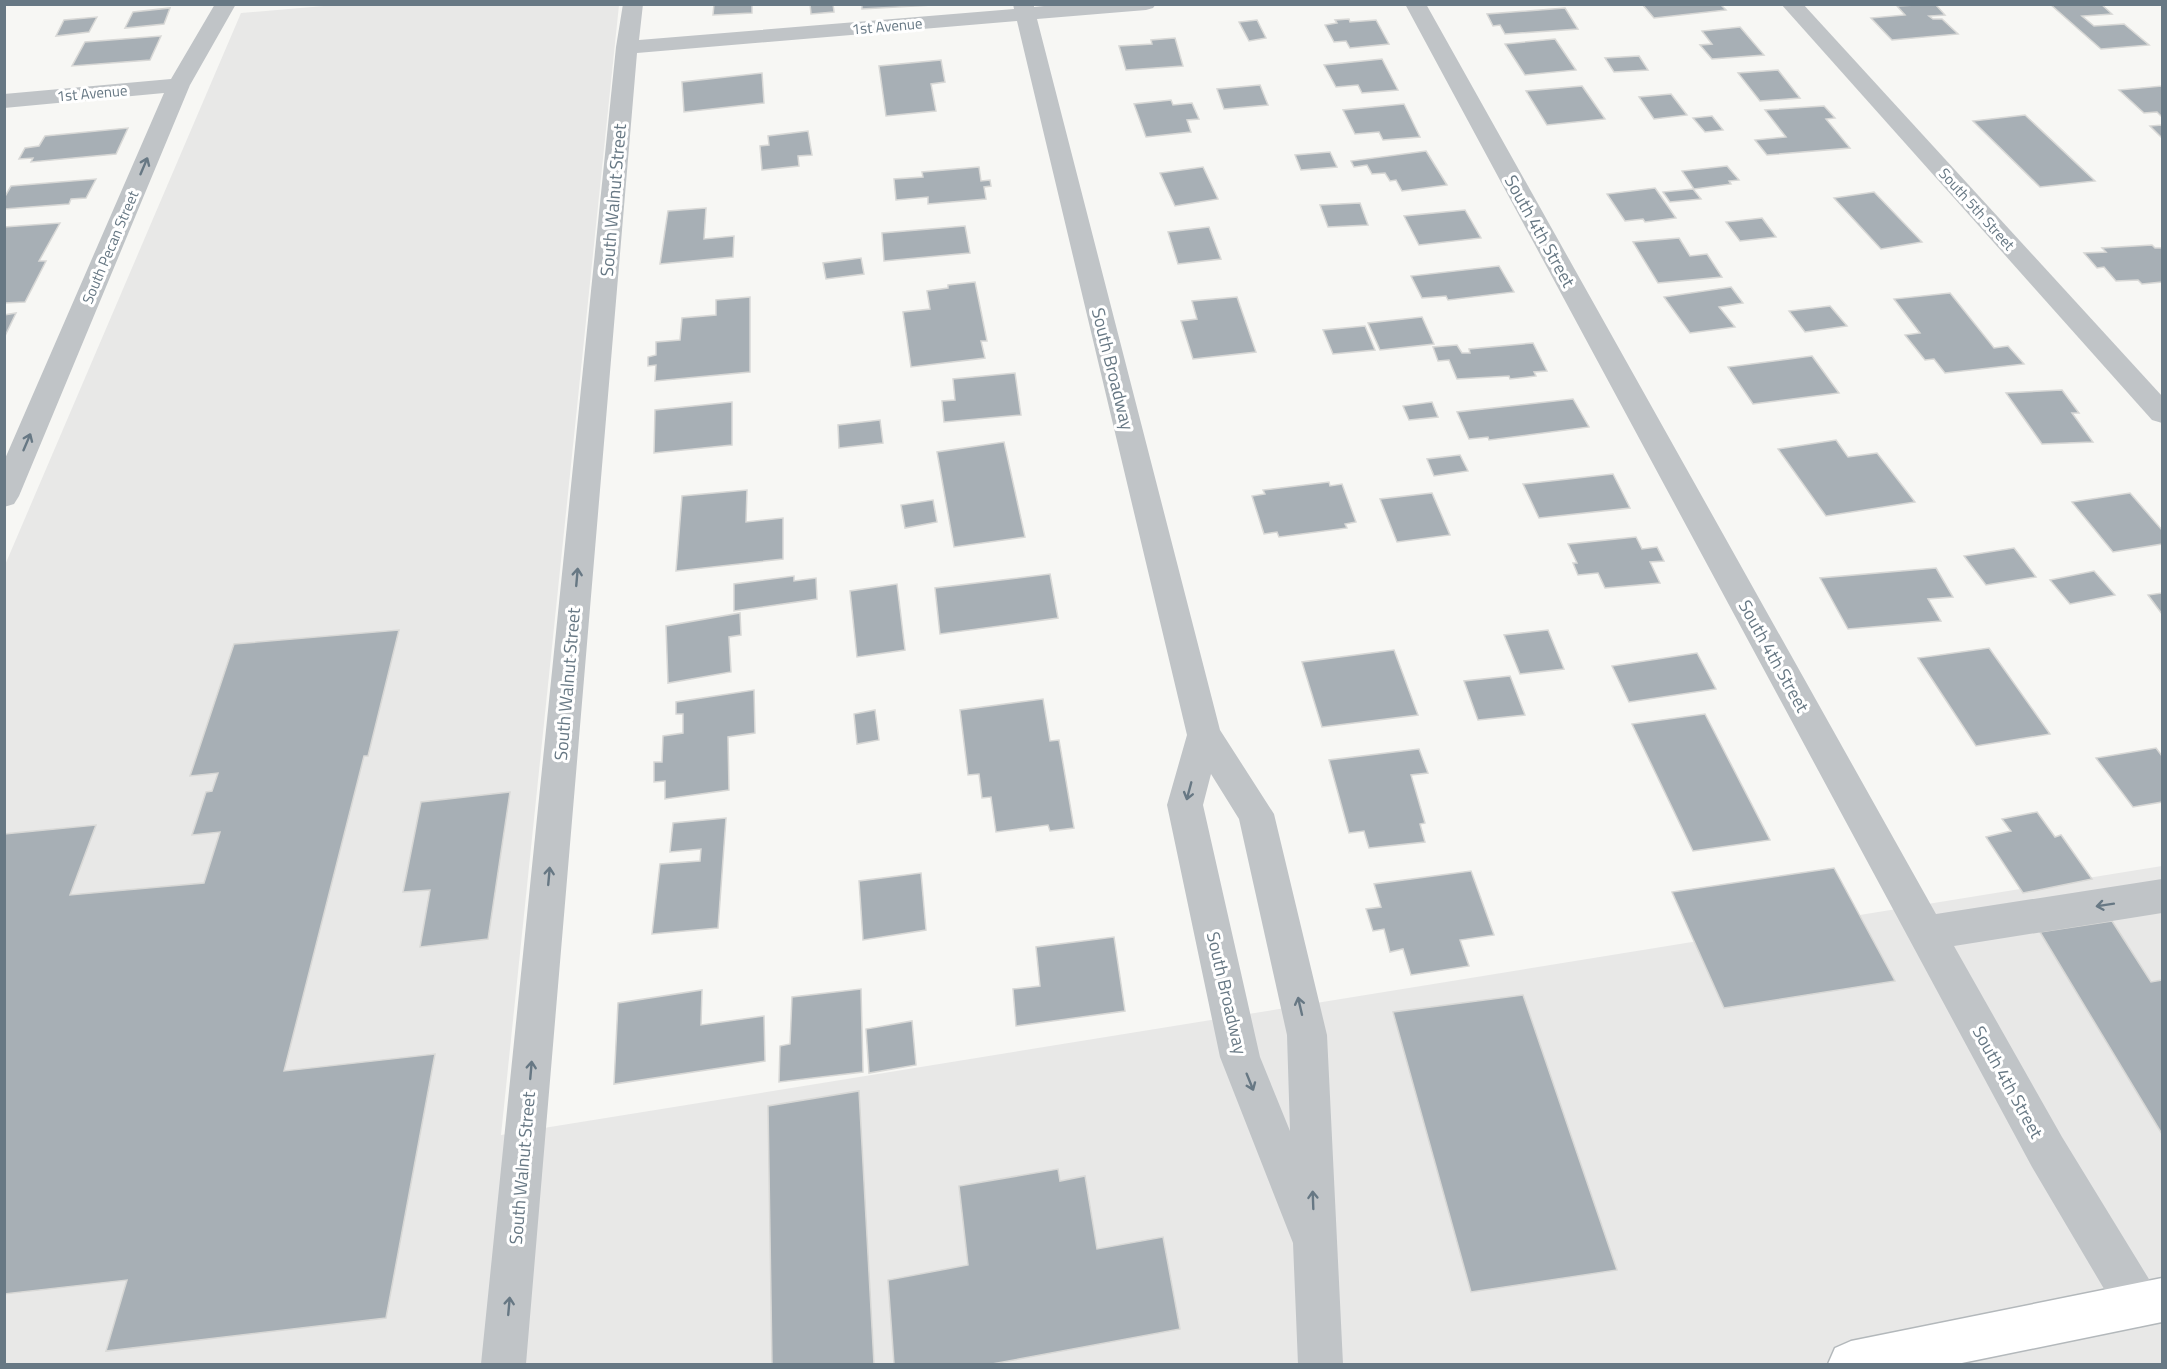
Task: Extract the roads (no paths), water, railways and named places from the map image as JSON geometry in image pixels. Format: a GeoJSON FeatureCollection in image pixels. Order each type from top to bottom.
{"type":"FeatureCollection","features":[{"type":"Feature","properties":{"kind":"main road"},"geometry":{"type":"LineString","coordinates":[[1851,1365],[2151,1303]]}},
{"type":"Feature","properties":{"kind":"street","name":"South Pecan Street"},"geometry":{"type":"LineString","coordinates":[[4,496],[179,85],[226,4]]}},
{"type":"Feature","properties":{"kind":"street","name":"South Walnut Street"},"geometry":{"type":"LineString","coordinates":[[504,1365],[627,46],[633,4]]}},
{"type":"Feature","properties":{"kind":"street","name":"1st Avenue"},"geometry":{"type":"LineString","coordinates":[[627,46],[1024,9],[1146,4]]}},
{"type":"Feature","properties":{"kind":"street","name":"South 4th Street"},"geometry":{"type":"LineString","coordinates":[[1415,4],[2047,1152],[2151,1303]]}},
{"type":"Feature","properties":{"kind":"street","name":"South 5th Street"},"geometry":{"type":"LineString","coordinates":[[1791,4],[2163,413]]}},
{"type":"Feature","properties":{"kind":"street","name":"South Broadway"},"geometry":{"type":"LineString","coordinates":[[1024,9],[1204,735],[1256,814],[1306,1035],[1322,1365]]}},
{"type":"Feature","properties":{"kind":"street","name":"1st Avenue"},"geometry":{"type":"LineString","coordinates":[[4,101],[179,85]]}},
{"type":"Feature","properties":{"kind":"street","name":"South Broadway"},"geometry":{"type":"LineString","coordinates":[[1204,735],[1185,804],[1187,816],[1240,1057],[1315,1243]]}},
{"type":"Feature","properties":{"kind":"street"},"geometry":{"type":"LineString","coordinates":[[1927,933],[2163,896]]}}]}
